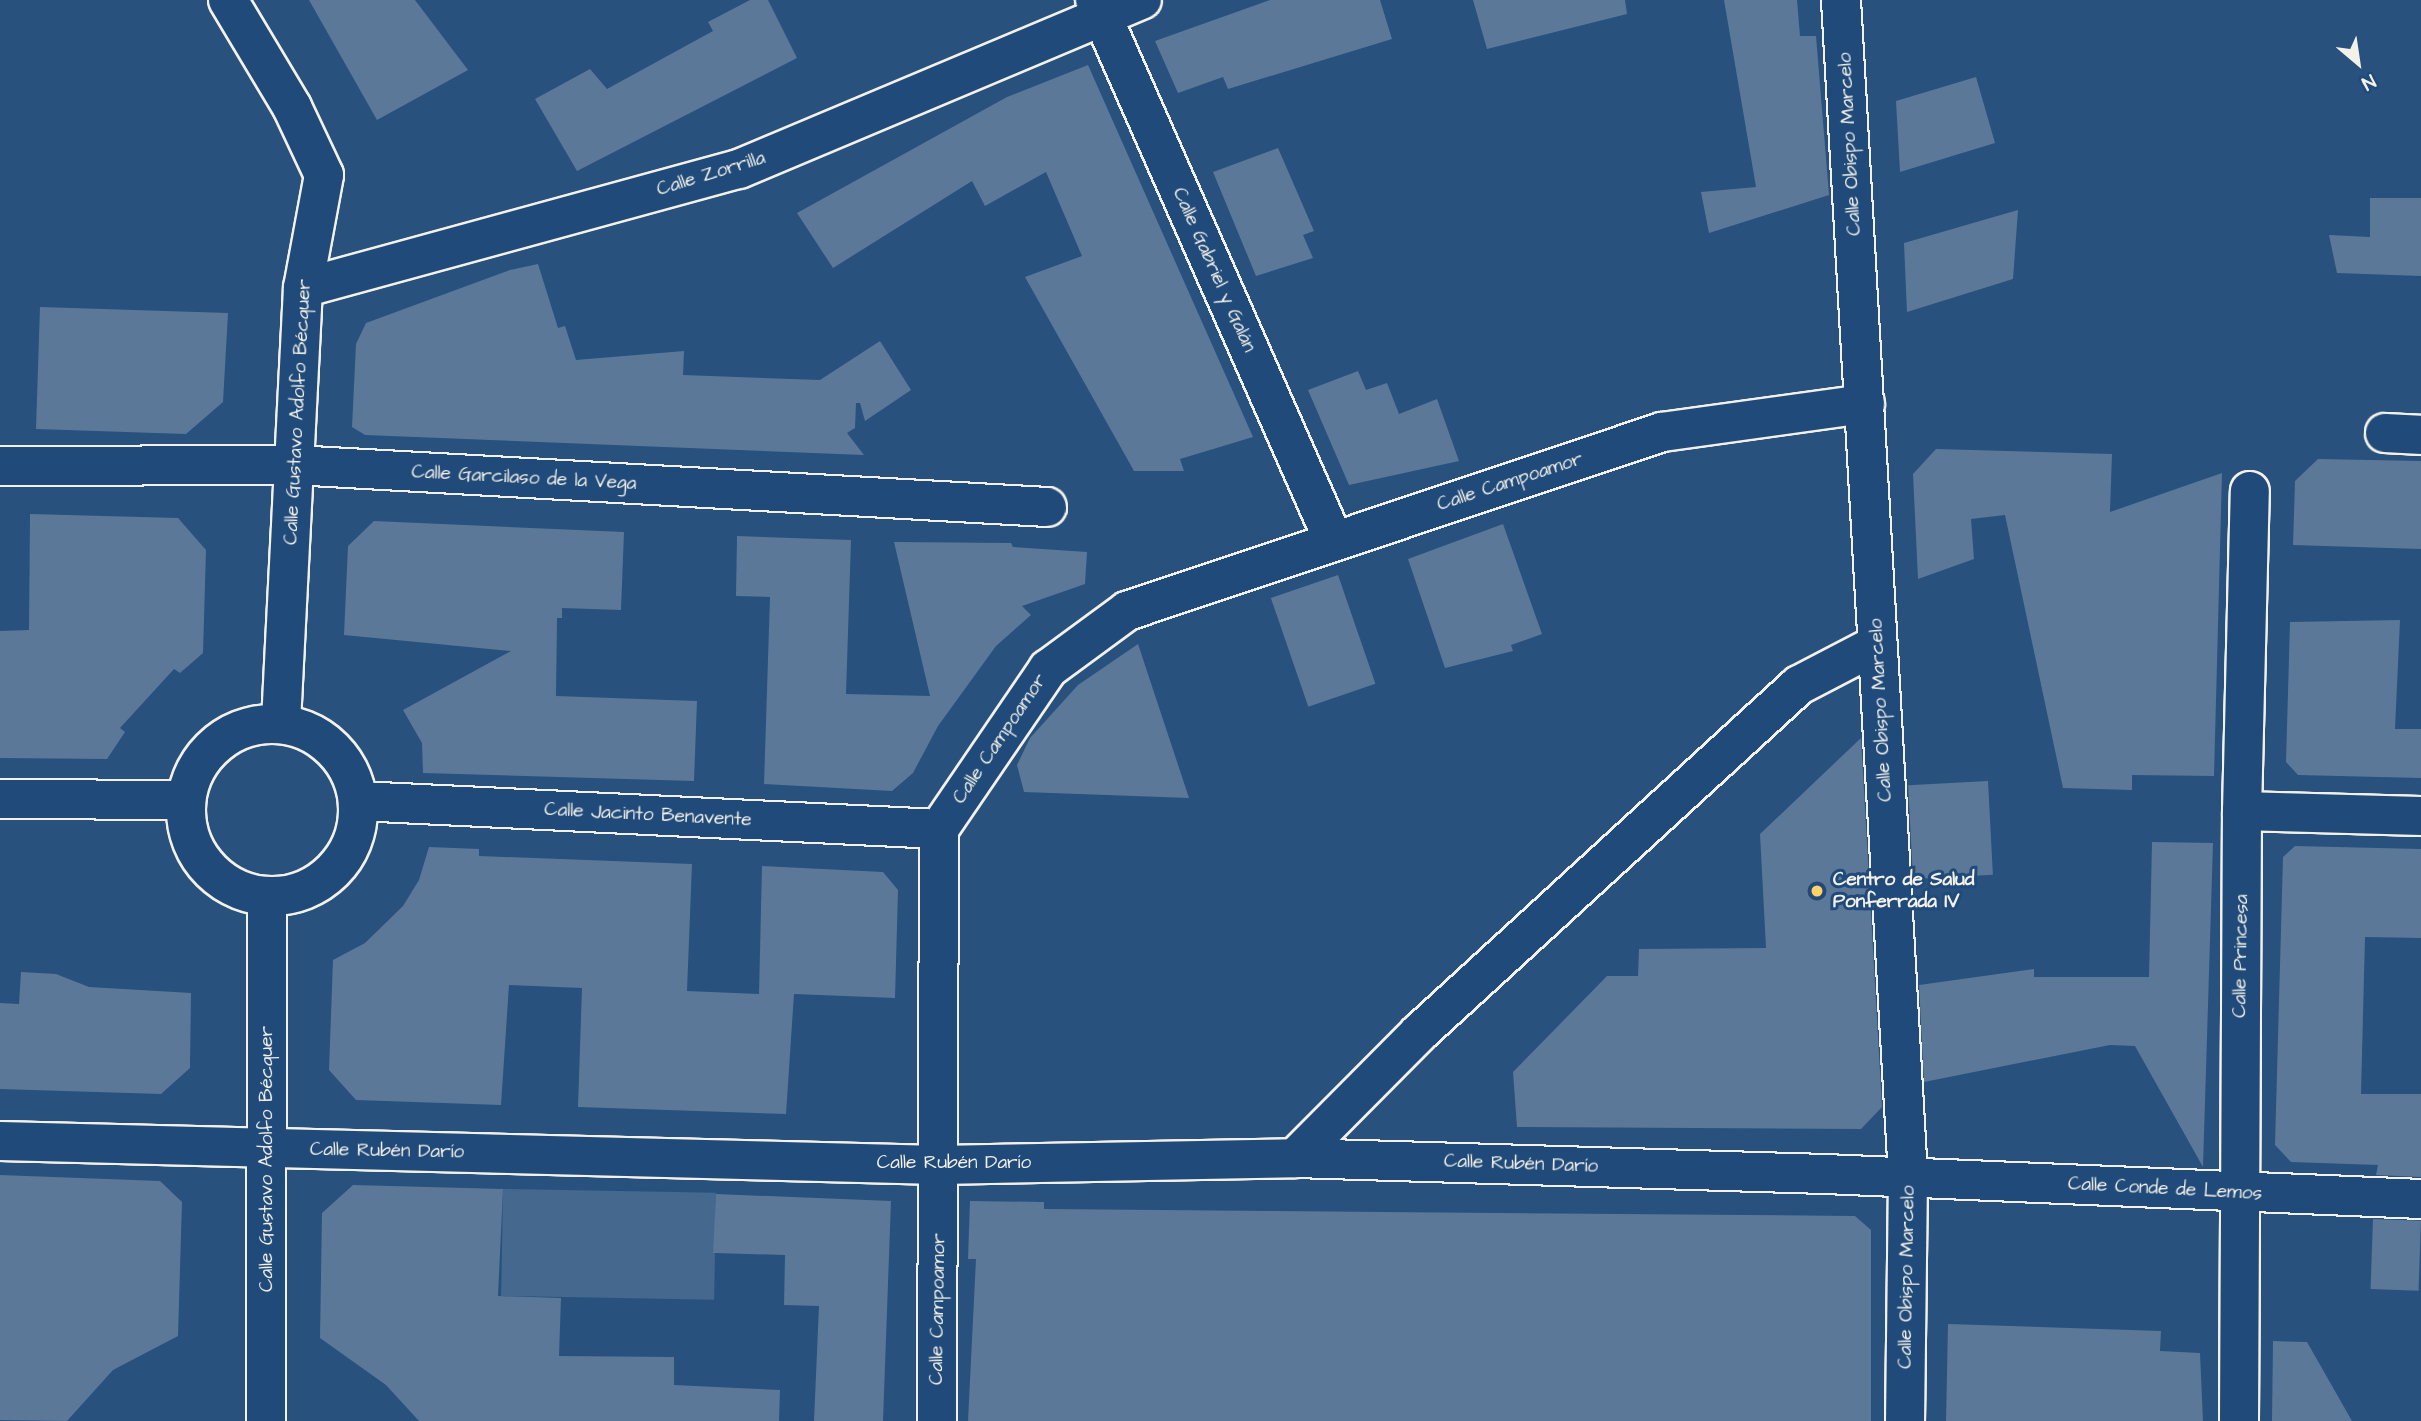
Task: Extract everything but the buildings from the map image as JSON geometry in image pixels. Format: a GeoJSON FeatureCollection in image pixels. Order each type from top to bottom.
{"type":"FeatureCollection","features":[{"type":"Feature","properties":{"kind":"street","name":"Calle Gustavo Adolfo Bécquer"},"geometry":{"type":"LineString","coordinates":[[228,0],[292,107],[324,174],[303,288],[281,723]]}},
{"type":"Feature","properties":{"kind":"street","name":"Calle Zorrilla"},"geometry":{"type":"LineString","coordinates":[[303,288],[739,169],[1098,7],[1142,0]]}},
{"type":"Feature","properties":{"kind":"street","name":"Calle Obispo Marcelo"},"geometry":{"type":"LineString","coordinates":[[1841,0],[1908,1177],[1905,1421]]}},
{"type":"Feature","properties":{"kind":"street","name":"Calle Gabriel y Galán"},"geometry":{"type":"LineString","coordinates":[[1098,7],[1333,539]]}},
{"type":"Feature","properties":{"kind":"street","name":"Calle Campoamor"},"geometry":{"type":"LineString","coordinates":[[937,1421],[939,829],[1048,669],[1127,611],[1333,539],[1662,432],[1865,404]]}},
{"type":"Feature","properties":{"kind":"street","name":"Calle Garcilaso de la Vega"},"geometry":{"type":"LineString","coordinates":[[0,466],[294,465],[1047,507]]}},
{"type":"Feature","properties":{"kind":"street","name":"Calle Princesa"},"geometry":{"type":"LineString","coordinates":[[2239,1421],[2238,1194],[2242,811],[2250,491]]}},
{"type":"Feature","properties":{"kind":"street"},"geometry":{"type":"LineString","coordinates":[[1295,1158],[1389,1061],[1799,685],[1876,645]]}},
{"type":"Feature","properties":{"kind":"street"},"geometry":{"type":"LineString","coordinates":[[281,723],[329,743],[349,770],[358,801],[357,827],[347,854],[328,876],[305,891],[267,897],[230,887],[203,864],[187,835],[184,800],[198,762],[238,729],[281,723]]}},
{"type":"Feature","properties":{"kind":"street"},"geometry":{"type":"LineString","coordinates":[[0,799],[184,800]]}},
{"type":"Feature","properties":{"kind":"street","name":"Calle Jacinto Benavente"},"geometry":{"type":"LineString","coordinates":[[358,801],[939,829]]}},
{"type":"Feature","properties":{"kind":"street"},"geometry":{"type":"LineString","coordinates":[[2242,811],[2421,816]]}},
{"type":"Feature","properties":{"kind":"street","name":"Calle Gustavo Adolfo Bécquer"},"geometry":{"type":"LineString","coordinates":[[266,1421],[267,897]]}},
{"type":"Feature","properties":{"kind":"street","name":"Calle Rubén Darío"},"geometry":{"type":"LineString","coordinates":[[0,1141],[939,1165],[1295,1158],[1908,1177]]}},
{"type":"Feature","properties":{"kind":"street","name":"Calle Conde de Lemos"},"geometry":{"type":"LineString","coordinates":[[1908,1177],[2238,1194],[2421,1199]]}},
{"type":"Feature","properties":{"kind":"shaded area"},"geometry":{"type":"Polygon","coordinates":[[[503,1189],[716,1193],[714,1300],[501,1296],[503,1189]]]}},
{"type":"Feature","properties":{"kind":"place","name":"Centro de Salud Ponferrada IV"},"geometry":{"type":"Point","coordinates":[1817,891]}}]}
